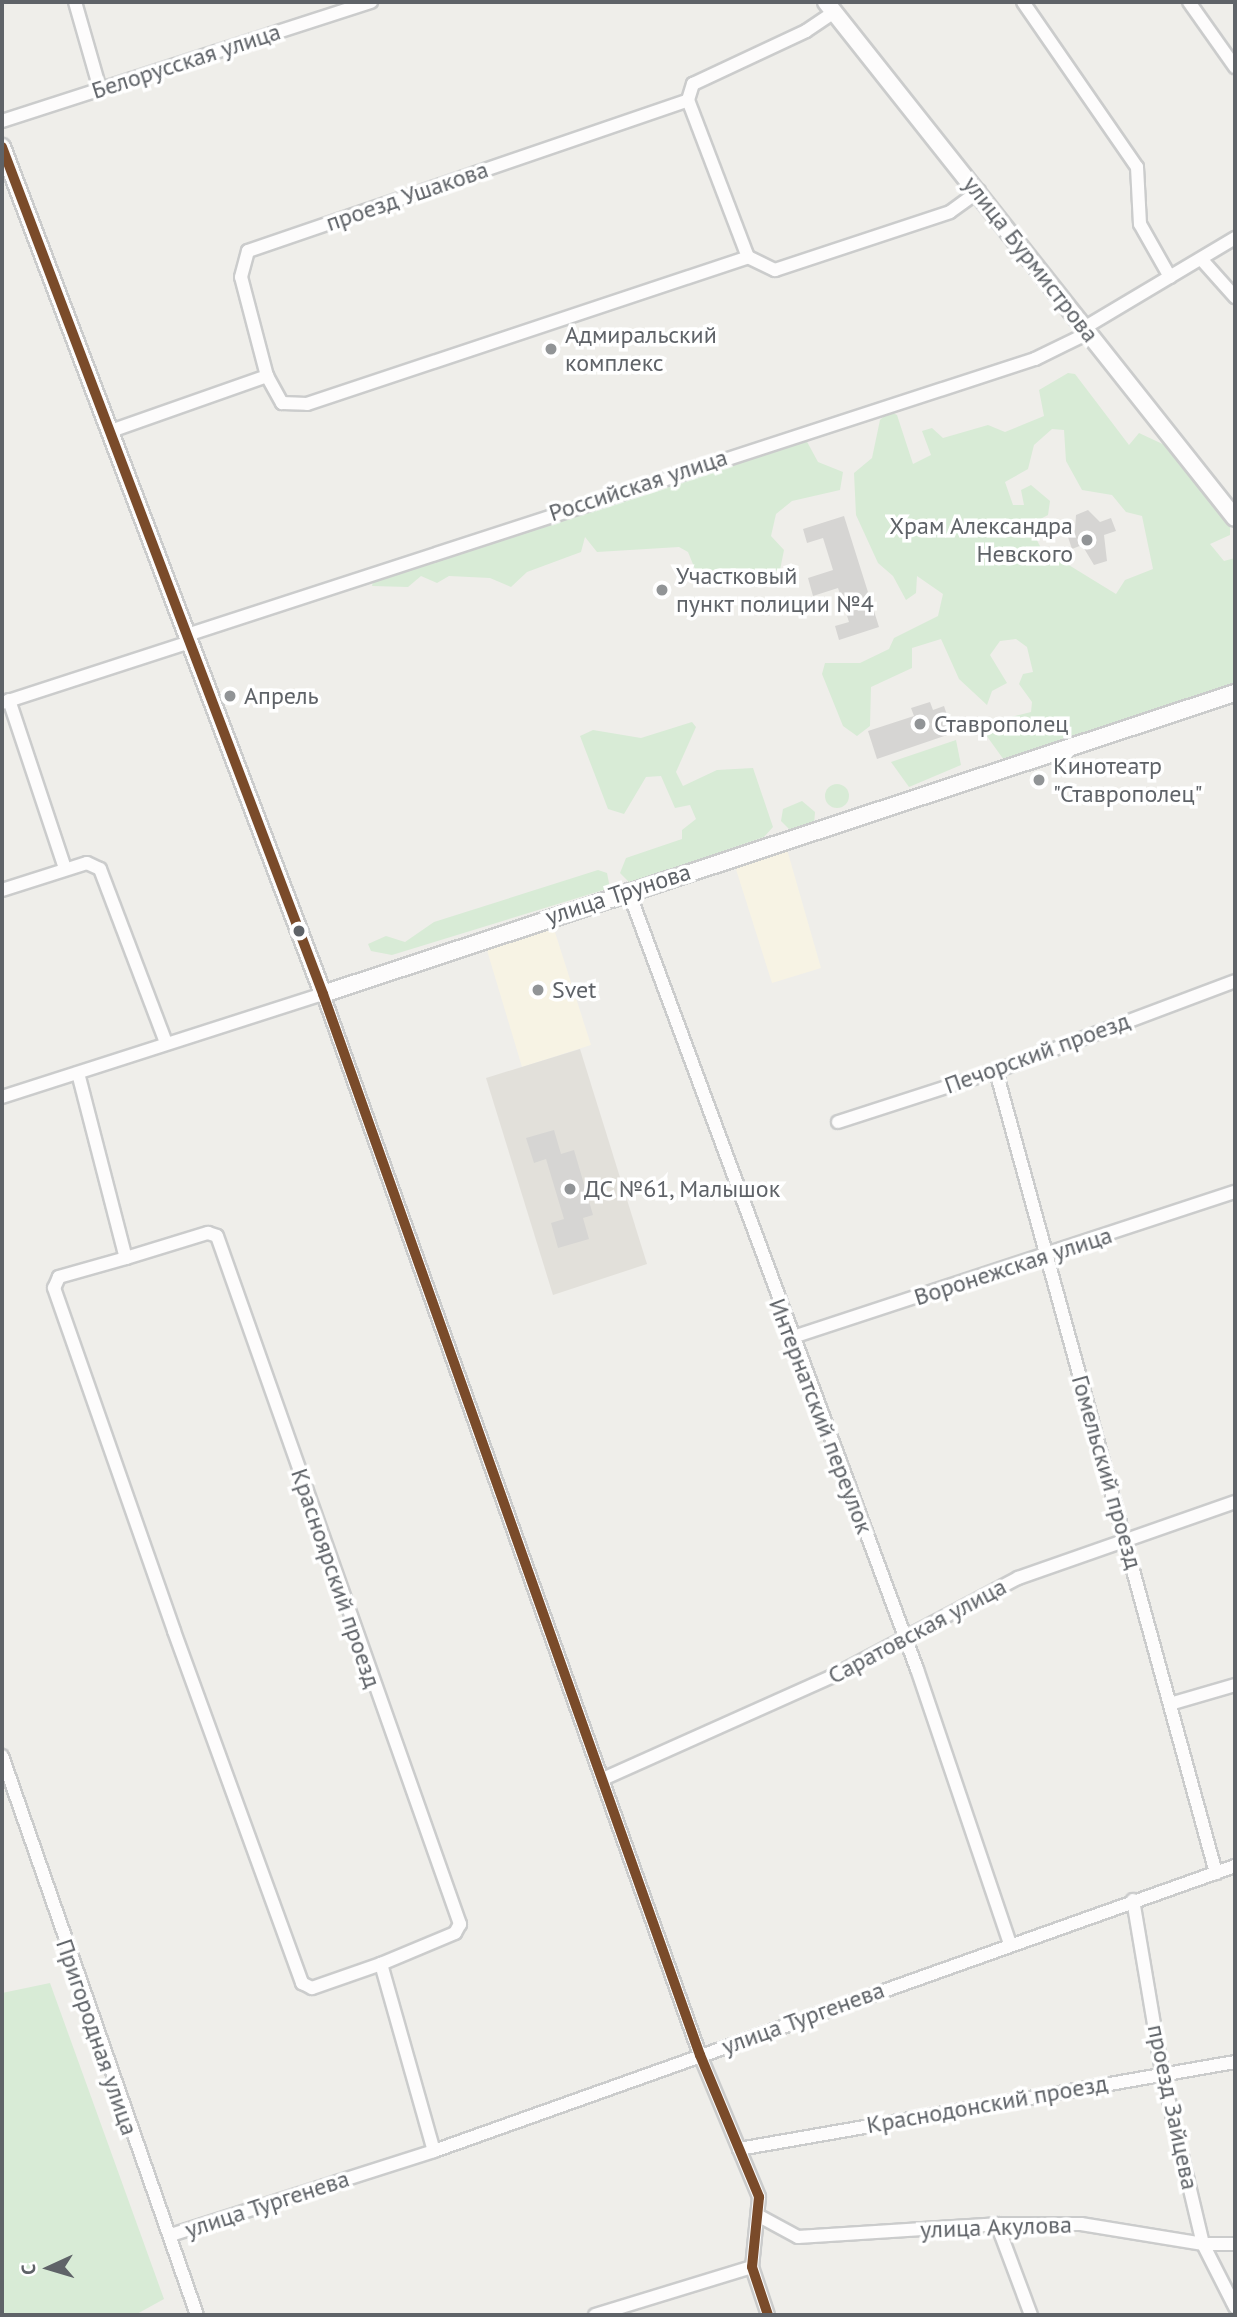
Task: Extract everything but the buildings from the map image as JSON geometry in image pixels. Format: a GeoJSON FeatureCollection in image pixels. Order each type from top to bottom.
{"type":"FeatureCollection","features":[{"type":"Feature","properties":{"kind":"street"},"geometry":{"type":"LineString","coordinates":[[75,2],[100,89]]}},
{"type":"Feature","properties":{"kind":"street","name":"Белорусская улица"},"geometry":{"type":"LineString","coordinates":[[2,121],[371,2]]}},
{"type":"Feature","properties":{"kind":"street"},"geometry":{"type":"LineString","coordinates":[[1023,2],[1137,167],[1140,225],[1170,277]]}},
{"type":"Feature","properties":{"kind":"street"},"geometry":{"type":"LineString","coordinates":[[1189,2],[1235,67]]}},
{"type":"Feature","properties":{"kind":"street","name":"проезд Ушакова"},"geometry":{"type":"LineString","coordinates":[[748,257],[307,404],[282,403],[267,376],[241,277],[248,251],[688,100],[693,85],[806,31],[830,7]]}},
{"type":"Feature","properties":{"kind":"street","name":"улица Бурмистрова"},"geometry":{"type":"LineString","coordinates":[[830,7],[979,191],[1235,518]]}},
{"type":"Feature","properties":{"kind":"street"},"geometry":{"type":"LineString","coordinates":[[688,100],[748,257],[775,270],[950,212],[979,191]]}},
{"type":"Feature","properties":{"kind":"street"},"geometry":{"type":"LineString","coordinates":[[2,147],[323,994],[605,1778],[700,2055],[759,2197],[761,2217],[752,2267],[768,2315]]}},
{"type":"Feature","properties":{"kind":"street","name":"Российская улица"},"geometry":{"type":"LineString","coordinates":[[5,701],[1035,359],[1235,238]]}},
{"type":"Feature","properties":{"kind":"street"},"geometry":{"type":"LineString","coordinates":[[1202,260],[1235,297]]}},
{"type":"Feature","properties":{"kind":"street"},"geometry":{"type":"LineString","coordinates":[[108,432],[267,376]]}},
{"type":"Feature","properties":{"kind":"street","name":"улица Трунова"},"geometry":{"type":"LineString","coordinates":[[2,1097],[1235,693]]}},
{"type":"Feature","properties":{"kind":"street"},"geometry":{"type":"LineString","coordinates":[[5,701],[65,868]]}},
{"type":"Feature","properties":{"kind":"street"},"geometry":{"type":"LineString","coordinates":[[2,890],[87,863],[100,869],[166,1043]]}},
{"type":"Feature","properties":{"kind":"street","name":"Интернатский переулок"},"geometry":{"type":"LineString","coordinates":[[628,890],[790,1338],[904,1634],[1010,1944]]}},
{"type":"Feature","properties":{"kind":"street","name":"Печорский проезд"},"geometry":{"type":"LineString","coordinates":[[838,1122],[996,1071],[1235,981]]}},
{"type":"Feature","properties":{"kind":"street","name":"Гомельский проезд"},"geometry":{"type":"LineString","coordinates":[[996,1071],[1045,1257],[1173,1703],[1216,1872]]}},
{"type":"Feature","properties":{"kind":"street"},"geometry":{"type":"LineString","coordinates":[[78,1073],[126,1258]]}},
{"type":"Feature","properties":{"kind":"street","name":"Воронежская улица"},"geometry":{"type":"LineString","coordinates":[[790,1338],[1045,1257],[1235,1192]]}},
{"type":"Feature","properties":{"kind":"street","name":"Красноярский проезд"},"geometry":{"type":"LineString","coordinates":[[208,1233],[217,1236],[460,1924],[456,1933],[381,1964],[312,1988],[302,1983],[54,1288],[59,1277],[126,1258],[208,1233]]}},
{"type":"Feature","properties":{"kind":"street","name":"Саратовская улица"},"geometry":{"type":"LineString","coordinates":[[605,1778],[831,1677],[904,1634],[1018,1578],[1235,1502]]}},
{"type":"Feature","properties":{"kind":"street"},"geometry":{"type":"LineString","coordinates":[[1173,1703],[1235,1685]]}},
{"type":"Feature","properties":{"kind":"street","name":"Пригородная улица"},"geometry":{"type":"LineString","coordinates":[[2,1756],[153,2202],[171,2235],[197,2315]]}},
{"type":"Feature","properties":{"kind":"street","name":"улица Тургенева"},"geometry":{"type":"LineString","coordinates":[[171,2235],[434,2151],[1133,1900],[1235,1866]]}},
{"type":"Feature","properties":{"kind":"street","name":"проезд Зайцева"},"geometry":{"type":"LineString","coordinates":[[1133,1900],[1162,2072],[1203,2244],[1235,2307]]}},
{"type":"Feature","properties":{"kind":"street"},"geometry":{"type":"LineString","coordinates":[[381,1964],[434,2151]]}},
{"type":"Feature","properties":{"kind":"street","name":"Краснодонский проезд"},"geometry":{"type":"LineString","coordinates":[[739,2149],[1162,2072],[1235,2062]]}},
{"type":"Feature","properties":{"kind":"street","name":"улица Акулова"},"geometry":{"type":"LineString","coordinates":[[761,2217],[798,2237],[996,2224],[1081,2224],[1203,2244],[1235,2244]]}},
{"type":"Feature","properties":{"kind":"street"},"geometry":{"type":"LineString","coordinates":[[996,2224],[1031,2315]]}},
{"type":"Feature","properties":{"kind":"street"},"geometry":{"type":"LineString","coordinates":[[595,2315],[752,2267]]}},
{"type":"Feature","properties":{"kind":"shaded area"},"geometry":{"type":"Polygon","coordinates":[[[786,846],[821,968],[772,983],[734,863],[786,846]]]}},
{"type":"Feature","properties":{"kind":"shaded area"},"geometry":{"type":"Polygon","coordinates":[[[553,926],[591,1045],[522,1067],[486,947],[553,926]]]}},
{"type":"Feature","properties":{"kind":"shaded area"},"geometry":{"type":"Polygon","coordinates":[[[580,1049],[647,1264],[553,1295],[486,1078],[580,1049]]]}},
{"type":"Feature","properties":{"kind":"green space"},"geometry":{"type":"Polygon","coordinates":[[[1068,373],[1075,374],[1129,445],[1139,433],[1169,447],[1230,527],[1230,535],[1210,544],[1224,561],[1235,558],[1235,684],[1004,760],[986,735],[988,723],[1031,712],[1032,702],[1019,684],[1023,674],[1033,672],[1027,647],[1016,639],[1000,641],[990,655],[1007,683],[992,691],[987,705],[959,679],[941,639],[912,648],[912,668],[871,687],[870,726],[857,736],[843,726],[822,674],[825,663],[860,663],[889,649],[894,638],[938,616],[943,594],[917,576],[916,593],[906,600],[893,576],[878,563],[856,515],[854,473],[872,458],[880,420],[889,411],[897,415],[913,464],[931,455],[922,431],[932,428],[943,438],[988,425],[1005,432],[1044,416],[1039,390],[1068,373]],[[1052,429],[1034,445],[1028,469],[1005,482],[1013,505],[1024,505],[1021,490],[1031,485],[1050,501],[1048,515],[1029,525],[1041,548],[1116,594],[1125,580],[1153,569],[1142,516],[1126,512],[1112,495],[1082,490],[1066,461],[1064,430],[1052,429]]]}},
{"type":"Feature","properties":{"kind":"green space"},"geometry":{"type":"Polygon","coordinates":[[[805,438],[818,462],[843,472],[840,490],[792,501],[776,514],[771,536],[784,550],[780,570],[719,579],[715,573],[697,574],[688,552],[679,547],[597,552],[585,537],[581,552],[527,572],[511,587],[490,578],[449,576],[437,583],[421,576],[408,587],[372,586],[374,577],[805,438]]]}},
{"type":"Feature","properties":{"kind":"green space"},"geometry":{"type":"Polygon","coordinates":[[[692,722],[696,727],[676,772],[683,786],[717,770],[753,768],[773,827],[764,837],[630,883],[620,873],[626,858],[682,839],[682,830],[696,819],[690,805],[675,808],[661,776],[646,777],[624,814],[608,809],[580,736],[593,730],[641,738],[692,722]]]}},
{"type":"Feature","properties":{"kind":"green space"},"geometry":{"type":"Polygon","coordinates":[[[956,740],[961,765],[909,787],[891,762],[956,740]]]}},
{"type":"Feature","properties":{"kind":"green space"},"geometry":{"type":"Polygon","coordinates":[[[837,784],[846,787],[849,796],[846,805],[837,808],[828,805],[825,796],[828,787],[837,784]]]}},
{"type":"Feature","properties":{"kind":"green space"},"geometry":{"type":"Polygon","coordinates":[[[802,801],[815,812],[814,825],[791,831],[781,821],[783,809],[802,801]]]}},
{"type":"Feature","properties":{"kind":"green space"},"geometry":{"type":"Polygon","coordinates":[[[598,870],[607,873],[610,888],[392,955],[371,951],[368,944],[386,936],[405,942],[434,922],[598,870]]]}},
{"type":"Feature","properties":{"kind":"green space"},"geometry":{"type":"Polygon","coordinates":[[[50,1983],[164,2299],[135,2315],[2,2315],[2,1993],[50,1983]]]}},
{"type":"Feature","properties":{"kind":"transit line"},"geometry":{"type":"LineString","coordinates":[[2,147],[323,994],[700,2055],[759,2197],[752,2267],[768,2315]]}},
{"type":"Feature","properties":{"kind":"place","name":"Адмиральский комплекс"},"geometry":{"type":"Point","coordinates":[551,349]}},
{"type":"Feature","properties":{"kind":"place","name":"Храм Александра Невского"},"geometry":{"type":"Point","coordinates":[1087,540]}},
{"type":"Feature","properties":{"kind":"place","name":"Участковый пункт полиции №4"},"geometry":{"type":"Point","coordinates":[662,590]}},
{"type":"Feature","properties":{"kind":"place","name":"Апрель"},"geometry":{"type":"Point","coordinates":[230,696]}},
{"type":"Feature","properties":{"kind":"place","name":"Ставрополец"},"geometry":{"type":"Point","coordinates":[920,724]}},
{"type":"Feature","properties":{"kind":"place","name":"Кинотеатр \"Ставрополец\""},"geometry":{"type":"Point","coordinates":[1039,780]}},
{"type":"Feature","properties":{"kind":"place","name":"Svet"},"geometry":{"type":"Point","coordinates":[538,990]}},
{"type":"Feature","properties":{"kind":"place","name":"ДС №61, Малышок"},"geometry":{"type":"Point","coordinates":[570,1189]}}]}
